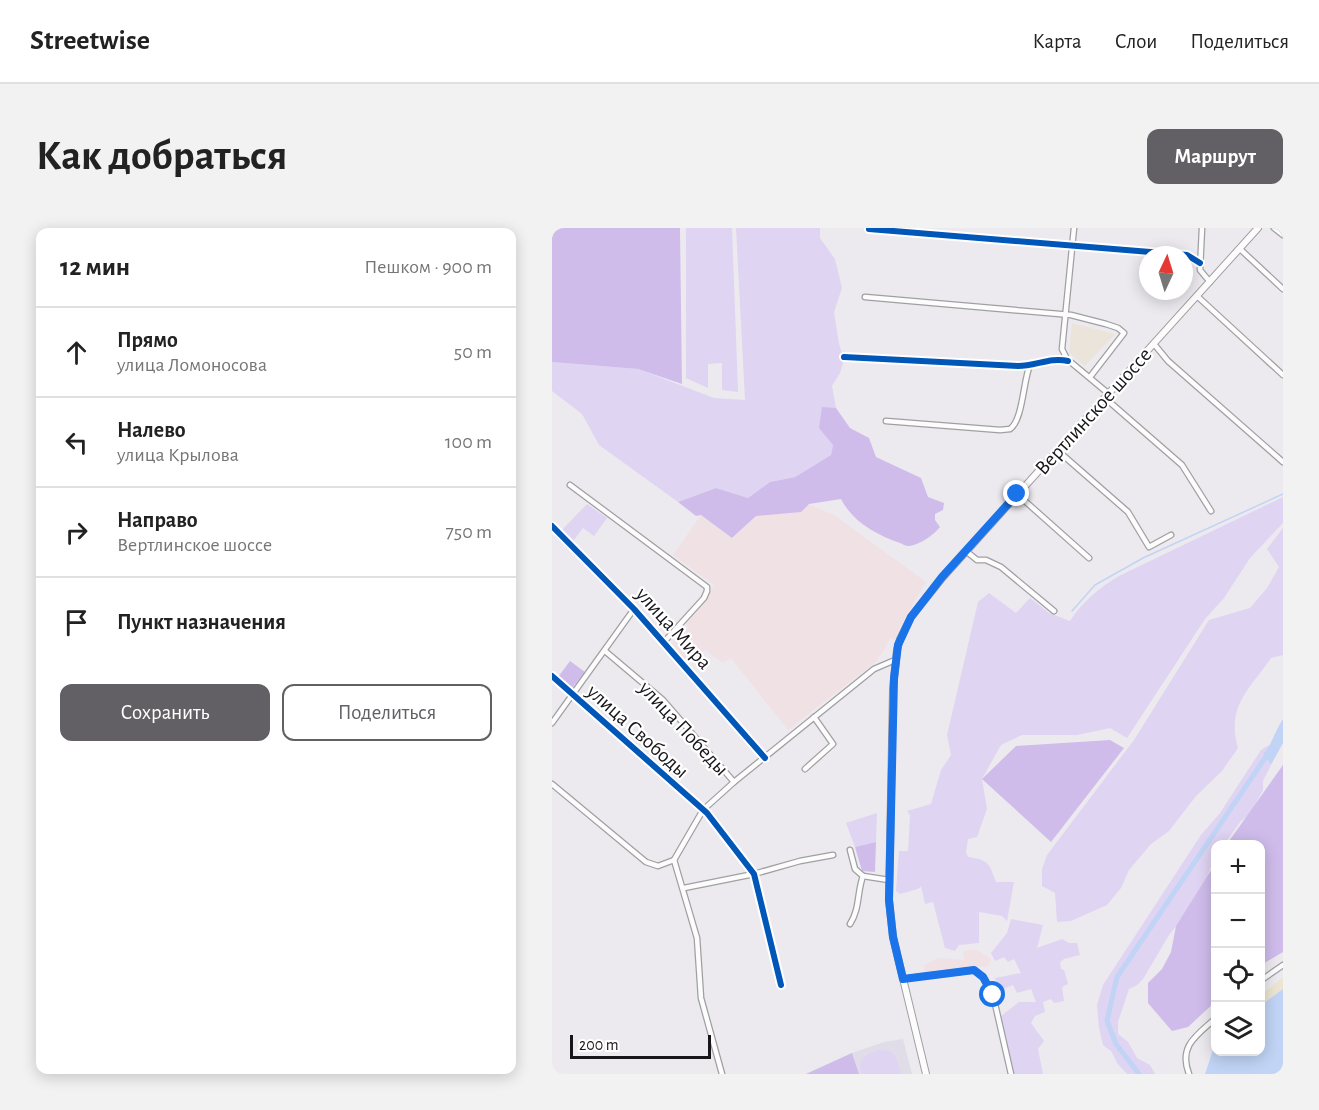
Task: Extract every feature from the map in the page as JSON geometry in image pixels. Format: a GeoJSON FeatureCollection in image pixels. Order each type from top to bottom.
{"type":"FeatureCollection","features":[{"type":"Feature","properties":{"kind":"main road","name":"Вертлинское шоссе"},"geometry":{"type":"LineString","coordinates":[[926,1074],[891,922],[889,880],[895,660],[900,639],[911,617],[926,596],[1258,228]]}},
{"type":"Feature","properties":{"kind":"street"},"geometry":{"type":"LineString","coordinates":[[1074,228],[1062,349],[1068,361],[1090,377],[1107,396],[1182,465],[1211,511]]}},
{"type":"Feature","properties":{"kind":"street"},"geometry":{"type":"LineString","coordinates":[[1202,228],[1200,270],[1210,282]]}},
{"type":"Feature","properties":{"kind":"street"},"geometry":{"type":"LineString","coordinates":[[1274,228],[1283,235]]}},
{"type":"Feature","properties":{"kind":"street"},"geometry":{"type":"LineString","coordinates":[[869,229],[1187,255],[1200,263]]}},
{"type":"Feature","properties":{"kind":"street"},"geometry":{"type":"LineString","coordinates":[[1240,249],[1283,289]]}},
{"type":"Feature","properties":{"kind":"street"},"geometry":{"type":"LineString","coordinates":[[1197,296],[1283,375]]}},
{"type":"Feature","properties":{"kind":"street"},"geometry":{"type":"LineString","coordinates":[[865,297],[1066,314],[1118,328],[1125,333],[1090,377]]}},
{"type":"Feature","properties":{"kind":"street"},"geometry":{"type":"LineString","coordinates":[[1154,344],[1168,361],[1283,462]]}},
{"type":"Feature","properties":{"kind":"street"},"geometry":{"type":"LineString","coordinates":[[844,357],[1030,365],[1050,360],[1068,361]]}},
{"type":"Feature","properties":{"kind":"street"},"geometry":{"type":"LineString","coordinates":[[886,421],[1010,429],[1017,420],[1025,378],[1030,365]]}},
{"type":"Feature","properties":{"kind":"street"},"geometry":{"type":"LineString","coordinates":[[1057,450],[1128,512],[1149,547],[1171,535]]}},
{"type":"Feature","properties":{"kind":"street"},"geometry":{"type":"LineString","coordinates":[[570,484],[707,587],[704,598],[664,642]]}},
{"type":"Feature","properties":{"kind":"street"},"geometry":{"type":"LineString","coordinates":[[1017,494],[1089,558]]}},
{"type":"Feature","properties":{"kind":"street","name":"улица Мира"},"geometry":{"type":"LineString","coordinates":[[552,526],[634,609],[765,758]]}},
{"type":"Feature","properties":{"kind":"street"},"geometry":{"type":"LineString","coordinates":[[966,551],[977,560],[995,564],[1054,611]]}},
{"type":"Feature","properties":{"kind":"street"},"geometry":{"type":"LineString","coordinates":[[552,723],[634,609]]}},
{"type":"Feature","properties":{"kind":"street","name":"улица Победы"},"geometry":{"type":"LineString","coordinates":[[605,651],[663,700],[734,782]]}},
{"type":"Feature","properties":{"kind":"street"},"geometry":{"type":"LineString","coordinates":[[552,784],[646,862],[658,866],[674,860],[704,810],[734,782],[874,669],[895,660]]}},
{"type":"Feature","properties":{"kind":"street","name":"улица Свободы"},"geometry":{"type":"LineString","coordinates":[[552,676],[704,810],[754,874]]}},
{"type":"Feature","properties":{"kind":"street"},"geometry":{"type":"LineString","coordinates":[[805,769],[833,744],[814,717]]}},
{"type":"Feature","properties":{"kind":"street"},"geometry":{"type":"LineString","coordinates":[[850,850],[855,869],[863,876],[889,880]]}},
{"type":"Feature","properties":{"kind":"street"},"geometry":{"type":"LineString","coordinates":[[684,888],[833,855]]}},
{"type":"Feature","properties":{"kind":"street"},"geometry":{"type":"LineString","coordinates":[[674,860],[697,938],[701,998],[722,1074]]}},
{"type":"Feature","properties":{"kind":"street"},"geometry":{"type":"LineString","coordinates":[[754,874],[781,985]]}},
{"type":"Feature","properties":{"kind":"street"},"geometry":{"type":"LineString","coordinates":[[850,924],[855,915],[858,888],[863,876]]}},
{"type":"Feature","properties":{"kind":"street"},"geometry":{"type":"LineString","coordinates":[[1265,978],[1283,965]]}},
{"type":"Feature","properties":{"kind":"street"},"geometry":{"type":"LineString","coordinates":[[903,979],[974,970],[983,977],[993,995],[1011,1074]]}},
{"type":"Feature","properties":{"kind":"street"},"geometry":{"type":"LineString","coordinates":[[1189,1074],[1185,1062],[1188,1045],[1211,1022]]}},
{"type":"Feature","properties":{"kind":"shaded area"},"geometry":{"type":"Polygon","coordinates":[[[552,228],[680,228],[682,384],[638,369],[552,362],[552,228]]]}},
{"type":"Feature","properties":{"kind":"shaded area"},"geometry":{"type":"Polygon","coordinates":[[[686,228],[732,228],[738,392],[722,390],[722,363],[708,364],[708,388],[686,378],[686,228]]]}},
{"type":"Feature","properties":{"kind":"shaded area"},"geometry":{"type":"Polygon","coordinates":[[[736,228],[820,228],[820,238],[835,259],[842,288],[834,312],[844,359],[840,373],[832,386],[836,408],[822,408],[833,445],[831,455],[795,477],[770,482],[748,498],[716,488],[678,502],[599,445],[582,414],[552,391],[552,362],[638,369],[714,398],[745,400],[736,228]]]}},
{"type":"Feature","properties":{"kind":"shaded area"},"geometry":{"type":"Polygon","coordinates":[[[1072,323],[1115,334],[1085,366],[1069,353],[1072,323]]]}},
{"type":"Feature","properties":{"kind":"shaded area"},"geometry":{"type":"Polygon","coordinates":[[[822,407],[836,408],[850,428],[869,438],[876,457],[921,478],[928,497],[944,503],[943,510],[935,514],[935,520],[940,527],[934,533],[917,544],[905,545],[882,536],[866,526],[851,514],[841,499],[809,504],[801,512],[756,516],[732,538],[701,515],[696,516],[678,502],[716,488],[748,498],[770,482],[795,477],[831,455],[833,445],[819,428],[822,407]]]}},
{"type":"Feature","properties":{"kind":"shaded area"},"geometry":{"type":"Polygon","coordinates":[[[1283,497],[1283,523],[1250,558],[1224,598],[1205,619],[1127,738],[1110,728],[1077,735],[1022,735],[1001,745],[982,779],[987,809],[977,837],[968,839],[966,852],[968,857],[987,864],[996,882],[1014,882],[1007,921],[1002,916],[979,912],[979,943],[959,945],[955,951],[945,948],[933,902],[925,904],[921,886],[900,894],[896,891],[899,851],[908,851],[910,815],[907,811],[931,804],[941,770],[951,755],[947,735],[978,602],[989,593],[1016,613],[1030,598],[1049,613],[1070,621],[1080,607],[1119,576],[1283,497]]]}},
{"type":"Feature","properties":{"kind":"shaded area"},"geometry":{"type":"Polygon","coordinates":[[[587,504],[607,518],[594,536],[583,528],[573,541],[562,530],[587,504]]]}},
{"type":"Feature","properties":{"kind":"shaded area"},"geometry":{"type":"Polygon","coordinates":[[[808,504],[834,515],[926,582],[900,626],[895,639],[890,638],[877,658],[878,660],[788,730],[731,658],[723,663],[706,649],[688,663],[672,644],[676,637],[688,628],[685,622],[702,604],[714,585],[673,555],[701,515],[733,538],[756,516],[808,504]]]}},
{"type":"Feature","properties":{"kind":"shaded area"},"geometry":{"type":"Polygon","coordinates":[[[1283,528],[1283,655],[1271,658],[1237,710],[1235,734],[1238,748],[1222,771],[1196,796],[1169,831],[1151,844],[1129,870],[1121,888],[1107,905],[1071,921],[1057,922],[1055,893],[1042,886],[1042,869],[1047,855],[1134,740],[1209,620],[1250,608],[1267,588],[1279,567],[1267,549],[1283,528]]]}},
{"type":"Feature","properties":{"kind":"shaded area"},"geometry":{"type":"Polygon","coordinates":[[[570,661],[585,672],[572,688],[558,677],[570,661]]]}},
{"type":"Feature","properties":{"kind":"shaded area"},"geometry":{"type":"Polygon","coordinates":[[[1110,740],[1124,748],[1051,842],[982,779],[1016,746],[1110,740]]]}},
{"type":"Feature","properties":{"kind":"shaded area"},"geometry":{"type":"Polygon","coordinates":[[[1269,745],[1268,760],[1270,764],[1272,763],[1263,781],[1263,790],[1250,814],[1241,821],[1227,840],[1211,840],[1211,866],[1205,883],[1186,914],[1169,935],[1143,979],[1129,989],[1118,1022],[1118,1034],[1128,1042],[1137,1058],[1150,1065],[1155,1074],[1127,1074],[1117,1063],[1112,1052],[1103,1045],[1097,1005],[1103,985],[1201,835],[1220,813],[1261,750],[1269,745]]]}},
{"type":"Feature","properties":{"kind":"shaded area"},"geometry":{"type":"Polygon","coordinates":[[[1283,765],[1283,952],[1265,963],[1265,840],[1230,840],[1283,765]]]}},
{"type":"Feature","properties":{"kind":"shaded area"},"geometry":{"type":"Polygon","coordinates":[[[877,813],[876,842],[855,847],[846,823],[877,813]]]}},
{"type":"Feature","properties":{"kind":"shaded area"},"geometry":{"type":"Polygon","coordinates":[[[876,842],[875,872],[862,871],[855,847],[876,842]]]}},
{"type":"Feature","properties":{"kind":"shaded area"},"geometry":{"type":"Polygon","coordinates":[[[1211,870],[1211,1006],[1188,1027],[1172,1031],[1148,1003],[1148,983],[1162,969],[1171,952],[1176,926],[1211,870]]]}},
{"type":"Feature","properties":{"kind":"shaded area"},"geometry":{"type":"Polygon","coordinates":[[[1011,919],[1043,925],[1037,948],[1062,939],[1069,943],[1077,943],[1080,955],[1060,962],[1068,984],[1062,987],[1064,1001],[1054,1003],[1051,999],[1043,1002],[1045,1012],[1035,1016],[1031,1023],[1044,1041],[1038,1049],[1043,1074],[1013,1074],[1004,1040],[1001,1016],[1019,1002],[1036,1002],[1031,989],[1017,993],[1013,985],[1000,990],[995,978],[1021,973],[1014,959],[1008,962],[1004,957],[995,961],[991,953],[1007,933],[1011,919]]]}},
{"type":"Feature","properties":{"kind":"shaded area"},"geometry":{"type":"Polygon","coordinates":[[[977,950],[991,959],[987,967],[974,966],[925,972],[924,965],[939,958],[964,960],[963,952],[977,950]]]}},
{"type":"Feature","properties":{"kind":"shaded area"},"geometry":{"type":"Polygon","coordinates":[[[903,1039],[912,1074],[806,1074],[852,1053],[884,1042],[903,1039]]]}},
{"type":"Feature","properties":{"kind":"shaded area"},"geometry":{"type":"Polygon","coordinates":[[[879,1050],[885,1050],[895,1056],[901,1074],[861,1074],[860,1064],[864,1058],[879,1050]]]}},
{"type":"Feature","properties":{"kind":"shaded area"},"geometry":{"type":"Polygon","coordinates":[[[852,1053],[859,1074],[806,1074],[852,1053]]]}},
{"type":"Feature","properties":{"kind":"sand"},"geometry":{"type":"Polygon","coordinates":[[[1283,977],[1283,989],[1265,1002],[1265,992],[1283,977]]]}},
{"type":"Feature","properties":{"kind":"water"},"geometry":{"type":"Polygon","coordinates":[[[1283,719],[1283,743],[1270,764],[1263,758],[1264,753],[1283,719]]]}},
{"type":"Feature","properties":{"kind":"water"},"geometry":{"type":"Polygon","coordinates":[[[1283,989],[1283,1074],[1205,1074],[1211,1056],[1265,1056],[1265,1002],[1283,989]]]}},
{"type":"Feature","properties":{"kind":"waterway"},"geometry":{"type":"LineString","coordinates":[[1072,611],[1095,585],[1143,558],[1283,494]]}},
{"type":"Feature","properties":{"kind":"waterway"},"geometry":{"type":"LineString","coordinates":[[1139,1074],[1116,1044],[1107,1021],[1117,977],[1267,755]]}},
{"type":"Feature","properties":{"kind":"cycle path"},"geometry":{"type":"LineString","coordinates":[[869,229],[1187,255],[1200,263]]}},
{"type":"Feature","properties":{"kind":"cycle path"},"geometry":{"type":"LineString","coordinates":[[844,357],[1018,366],[1055,360],[1068,361]]}},
{"type":"Feature","properties":{"kind":"cycle path"},"geometry":{"type":"LineString","coordinates":[[552,526],[634,609],[765,758]]}},
{"type":"Feature","properties":{"kind":"cycle path"},"geometry":{"type":"LineString","coordinates":[[552,676],[707,813],[754,874],[781,985]]}},
{"type":"Feature","properties":{"kind":"route"},"geometry":{"type":"LineString","coordinates":[[993,995],[983,977],[974,970],[903,979],[893,937],[889,900],[894,678],[898,645],[911,617],[942,577],[1017,494]]}}]}
